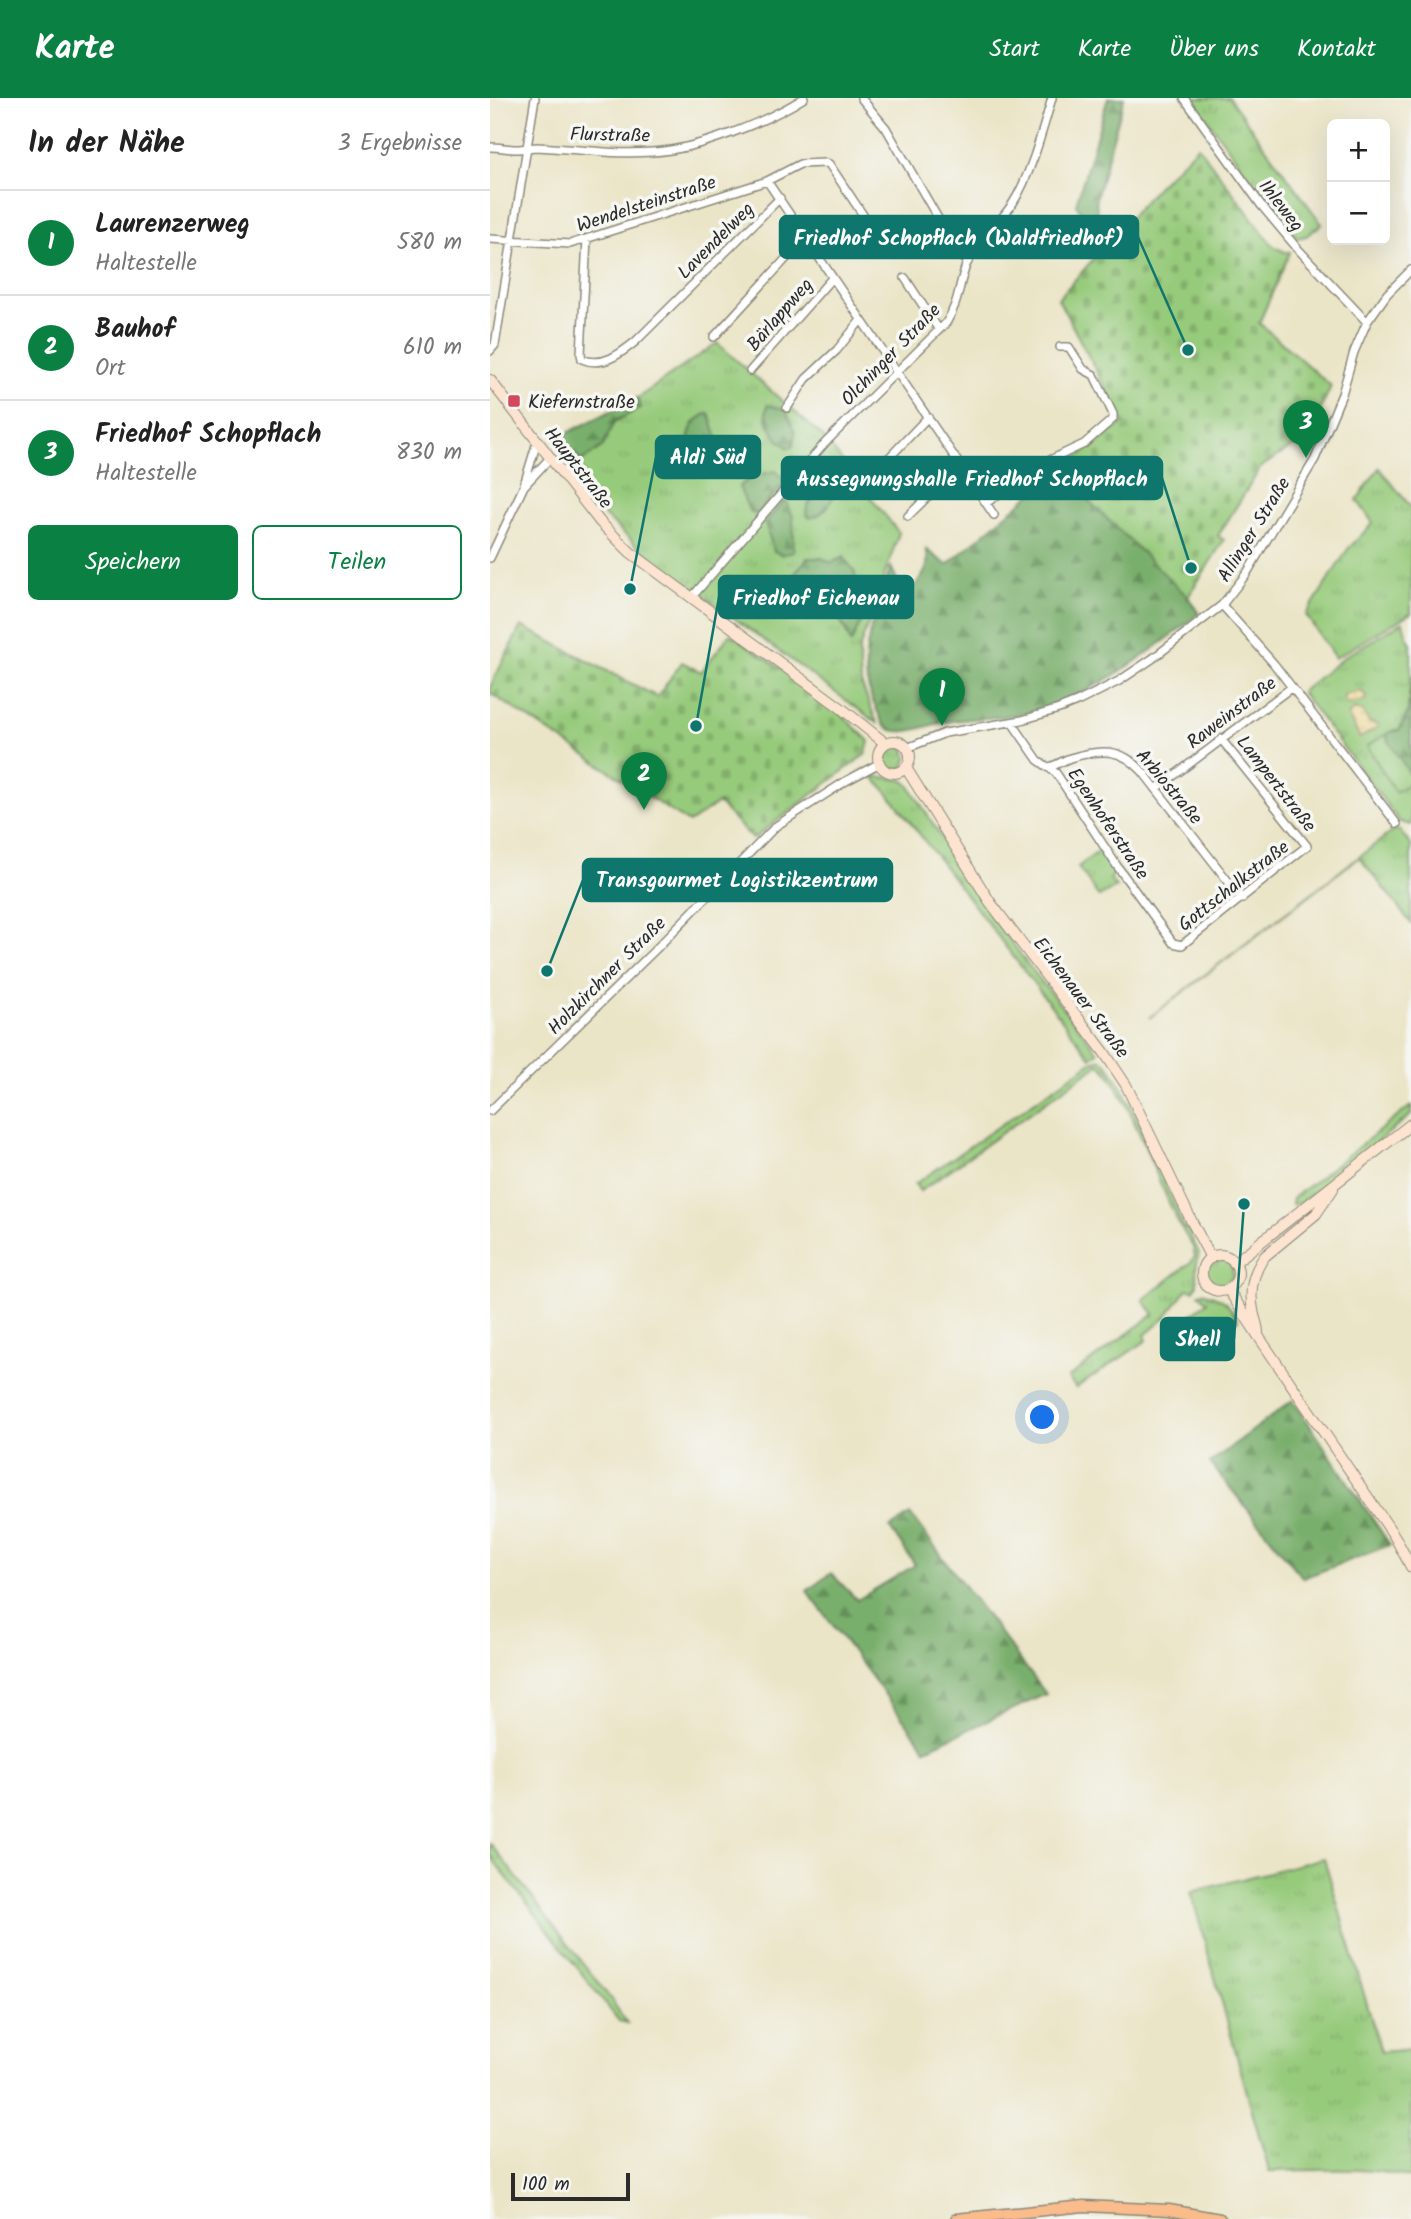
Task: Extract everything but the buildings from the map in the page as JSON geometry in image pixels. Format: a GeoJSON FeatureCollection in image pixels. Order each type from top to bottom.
{"type":"FeatureCollection","features":[{"type":"Feature","properties":{"kind":"main road","name":"Hauptstraße"},"geometry":{"type":"LineString","coordinates":[[490,380],[600,522],[630,552],[885,743]]}},
{"type":"Feature","properties":{"kind":"main road"},"geometry":{"type":"LineString","coordinates":[[896,741],[907,748],[910,759],[906,768],[894,774],[878,764],[878,751],[885,743],[896,741]]}},
{"type":"Feature","properties":{"kind":"main road","name":"Eichenauer Straße"},"geometry":{"type":"LineString","coordinates":[[906,768],[990,902],[1126,1085],[1211,1258]]}},
{"type":"Feature","properties":{"kind":"main road"},"geometry":{"type":"LineString","coordinates":[[1234,1263],[1411,1124]]}},
{"type":"Feature","properties":{"kind":"main road"},"geometry":{"type":"LineString","coordinates":[[1259,1337],[1251,1294],[1259,1264],[1265,1255],[1316,1214],[1337,1182]]}},
{"type":"Feature","properties":{"kind":"main road"},"geometry":{"type":"LineString","coordinates":[[1221,1256],[1234,1263],[1237,1277],[1228,1289],[1217,1291],[1204,1282],[1203,1268],[1211,1258],[1221,1256]]}},
{"type":"Feature","properties":{"kind":"main road"},"geometry":{"type":"LineString","coordinates":[[1228,1289],[1395,1537],[1411,1567]]}},
{"type":"Feature","properties":{"kind":"main road"},"geometry":{"type":"LineString","coordinates":[[956,2219],[1098,2206],[1169,2210],[1220,2219]]}},
{"type":"Feature","properties":{"kind":"street"},"geometry":{"type":"LineString","coordinates":[[490,351],[495,345],[535,98]]}},
{"type":"Feature","properties":{"kind":"street","name":"Flurstraße"},"geometry":{"type":"LineString","coordinates":[[490,147],[614,153],[655,152],[734,131],[779,113],[804,98]]}},
{"type":"Feature","properties":{"kind":"street"},"geometry":{"type":"LineString","coordinates":[[862,98],[886,128],[958,253],[968,262]]}},
{"type":"Feature","properties":{"kind":"street","name":"Olchinger Straße"},"geometry":{"type":"LineString","coordinates":[[692,597],[825,443],[939,330],[955,309],[968,262],[1013,203],[1035,151],[1052,98]]}},
{"type":"Feature","properties":{"kind":"street","name":"Ihleweg"},"geometry":{"type":"LineString","coordinates":[[1184,98],[1261,205],[1297,248],[1367,322]]}},
{"type":"Feature","properties":{"kind":"street","name":"Wendelsteinstraße"},"geometry":{"type":"LineString","coordinates":[[490,239],[570,244],[767,181],[800,164],[829,164],[879,239]]}},
{"type":"Feature","properties":{"kind":"street"},"geometry":{"type":"LineString","coordinates":[[767,181],[994,514]]}},
{"type":"Feature","properties":{"kind":"street","name":"Lavendelweg"},"geometry":{"type":"LineString","coordinates":[[587,239],[581,354],[582,359],[592,362],[617,356],[647,332],[780,198]]}},
{"type":"Feature","properties":{"kind":"street"},"geometry":{"type":"LineString","coordinates":[[714,337],[806,238]]}},
{"type":"Feature","properties":{"kind":"street","name":"Allinger Straße"},"geometry":{"type":"LineString","coordinates":[[907,748],[945,733],[1013,722],[1059,709],[1119,681],[1222,605],[1247,573],[1315,459],[1367,322],[1387,294],[1411,271]]}},
{"type":"Feature","properties":{"kind":"street","name":"Bärlappweg"},"geometry":{"type":"LineString","coordinates":[[750,371],[832,278]]}},
{"type":"Feature","properties":{"kind":"street"},"geometry":{"type":"LineString","coordinates":[[905,278],[939,330]]}},
{"type":"Feature","properties":{"kind":"street"},"geometry":{"type":"LineString","coordinates":[[787,408],[806,379],[836,351],[861,320]]}},
{"type":"Feature","properties":{"kind":"street"},"geometry":{"type":"LineString","coordinates":[[986,503],[1050,460],[1084,444],[1113,419],[1094,375],[1083,369],[1069,347],[1060,347]]}},
{"type":"Feature","properties":{"kind":"street"},"geometry":{"type":"LineString","coordinates":[[866,478],[928,417]]}},
{"type":"Feature","properties":{"kind":"street"},"geometry":{"type":"LineString","coordinates":[[490,558],[523,488],[537,442]]}},
{"type":"Feature","properties":{"kind":"street"},"geometry":{"type":"LineString","coordinates":[[523,488],[550,458]]}},
{"type":"Feature","properties":{"kind":"street"},"geometry":{"type":"LineString","coordinates":[[908,516],[961,465]]}},
{"type":"Feature","properties":{"kind":"street"},"geometry":{"type":"LineString","coordinates":[[1222,605],[1292,687],[1397,824]]}},
{"type":"Feature","properties":{"kind":"street","name":"Raweinstraße"},"geometry":{"type":"LineString","coordinates":[[1156,789],[1292,687]]}},
{"type":"Feature","properties":{"kind":"street","name":"Egenhoferstraße"},"geometry":{"type":"LineString","coordinates":[[1013,722],[1038,760],[1056,773],[1123,873],[1177,945]]}},
{"type":"Feature","properties":{"kind":"street","name":"Lampertstraße"},"geometry":{"type":"LineString","coordinates":[[1222,739],[1307,846]]}},
{"type":"Feature","properties":{"kind":"street","name":"Arbiostraße"},"geometry":{"type":"LineString","coordinates":[[1048,767],[1097,752],[1113,752],[1129,757],[1242,899]]}},
{"type":"Feature","properties":{"kind":"street","name":"Holzkirchner Straße"},"geometry":{"type":"LineString","coordinates":[[490,1111],[655,950],[776,826],[878,764]]}},
{"type":"Feature","properties":{"kind":"street","name":"Gottschalkstraße"},"geometry":{"type":"LineString","coordinates":[[1177,945],[1182,945],[1307,846]]}},
{"type":"Feature","properties":{"kind":"green space"},"geometry":{"type":"Polygon","coordinates":[[[1108,98],[1124,98],[1096,199],[1097,212],[1120,240],[1107,248],[1076,204],[1108,98]]]}},
{"type":"Feature","properties":{"kind":"green space"},"geometry":{"type":"Polygon","coordinates":[[[1192,98],[1229,98],[1322,224],[1306,236],[1298,238],[1281,221],[1192,98]]]}},
{"type":"Feature","properties":{"kind":"green space"},"geometry":{"type":"Polygon","coordinates":[[[1198,146],[1273,246],[1290,252],[1259,323],[1331,386],[1309,436],[1261,467],[1218,536],[1224,540],[1188,597],[1058,471],[1124,423],[1058,299],[1157,187],[1198,146]]]}},
{"type":"Feature","properties":{"kind":"green space"},"geometry":{"type":"Polygon","coordinates":[[[717,343],[823,437],[899,533],[859,650],[861,683],[877,723],[644,552],[606,517],[578,482],[584,472],[577,464],[612,416],[717,343]]]}},
{"type":"Feature","properties":{"kind":"green space"},"geometry":{"type":"Polygon","coordinates":[[[637,398],[641,408],[614,422],[603,446],[577,464],[555,439],[637,398]]]}},
{"type":"Feature","properties":{"kind":"green space"},"geometry":{"type":"Polygon","coordinates":[[[768,405],[786,410],[795,433],[793,446],[789,448],[784,445],[771,429],[766,416],[768,405]]]}},
{"type":"Feature","properties":{"kind":"green space"},"geometry":{"type":"Polygon","coordinates":[[[709,413],[724,460],[708,451],[709,470],[677,472],[671,465],[673,455],[689,443],[691,428],[696,421],[709,413]]]}},
{"type":"Feature","properties":{"kind":"green space"},"geometry":{"type":"Polygon","coordinates":[[[1379,468],[1411,507],[1411,613],[1335,658],[1306,615],[1348,549],[1373,523],[1357,500],[1379,468]]]}},
{"type":"Feature","properties":{"kind":"green space"},"geometry":{"type":"Polygon","coordinates":[[[776,471],[785,482],[756,515],[749,510],[739,487],[752,476],[776,471]]]}},
{"type":"Feature","properties":{"kind":"green space"},"geometry":{"type":"Polygon","coordinates":[[[1058,471],[1188,597],[1199,614],[1157,647],[1112,676],[1065,700],[1040,709],[1014,715],[949,721],[904,731],[896,731],[884,725],[870,692],[866,656],[873,621],[891,567],[899,584],[912,589],[925,570],[928,561],[926,549],[947,565],[1058,471]]]}},
{"type":"Feature","properties":{"kind":"green space"},"geometry":{"type":"Polygon","coordinates":[[[828,479],[836,490],[832,499],[824,511],[810,518],[806,514],[807,506],[828,479]]]}},
{"type":"Feature","properties":{"kind":"green space"},"geometry":{"type":"Polygon","coordinates":[[[786,499],[793,517],[794,551],[782,555],[774,551],[765,523],[786,499]]]}},
{"type":"Feature","properties":{"kind":"green space"},"geometry":{"type":"Polygon","coordinates":[[[844,557],[855,573],[856,606],[865,613],[851,643],[838,615],[827,608],[817,614],[802,601],[790,580],[807,558],[822,558],[831,563],[844,557]]]}},
{"type":"Feature","properties":{"kind":"green space"},"geometry":{"type":"Polygon","coordinates":[[[1403,622],[1411,643],[1408,712],[1399,731],[1386,735],[1411,776],[1411,825],[1400,822],[1301,692],[1344,657],[1403,622]]]}},
{"type":"Feature","properties":{"kind":"green space"},"geometry":{"type":"Polygon","coordinates":[[[521,626],[657,697],[682,662],[701,672],[730,634],[837,710],[869,741],[866,754],[753,839],[718,803],[689,823],[490,693],[490,687],[521,626]]]}},
{"type":"Feature","properties":{"kind":"green space"},"geometry":{"type":"Polygon","coordinates":[[[1411,676],[1411,776],[1385,735],[1399,731],[1408,712],[1411,676]]]}},
{"type":"Feature","properties":{"kind":"green space"},"geometry":{"type":"Polygon","coordinates":[[[1385,735],[1411,776],[1411,782],[1395,792],[1367,746],[1385,735]]]}},
{"type":"Feature","properties":{"kind":"green space"},"geometry":{"type":"Polygon","coordinates":[[[894,744],[903,748],[907,757],[903,766],[894,770],[885,766],[881,757],[885,748],[894,744]]]}},
{"type":"Feature","properties":{"kind":"green space"},"geometry":{"type":"Polygon","coordinates":[[[873,777],[903,780],[909,785],[975,892],[1026,962],[1098,1052],[1091,1058],[873,777]]]}},
{"type":"Feature","properties":{"kind":"green space"},"geometry":{"type":"Polygon","coordinates":[[[1394,830],[1399,830],[1411,845],[1411,923],[1359,857],[1149,1018],[1394,830]]]}},
{"type":"Feature","properties":{"kind":"green space"},"geometry":{"type":"Polygon","coordinates":[[[1099,851],[1115,874],[1110,879],[1116,887],[1099,897],[1078,867],[1099,851]]]}},
{"type":"Feature","properties":{"kind":"green space"},"geometry":{"type":"Polygon","coordinates":[[[1101,1059],[1122,1087],[1185,1229],[1187,1228],[1199,1253],[1197,1284],[1194,1290],[1187,1289],[1165,1318],[1145,1335],[1147,1340],[1076,1388],[1068,1378],[1154,1314],[1143,1300],[1195,1256],[1125,1101],[1107,1071],[1099,1064],[920,1191],[915,1184],[1092,1062],[1101,1059]]]}},
{"type":"Feature","properties":{"kind":"green space"},"geometry":{"type":"Polygon","coordinates":[[[1411,1106],[1411,1115],[1300,1203],[1292,1205],[1293,1198],[1411,1106]]]}},
{"type":"Feature","properties":{"kind":"green space"},"geometry":{"type":"Polygon","coordinates":[[[1219,1259],[1229,1263],[1233,1273],[1229,1283],[1219,1287],[1209,1283],[1205,1273],[1209,1263],[1219,1259]]]}},
{"type":"Feature","properties":{"kind":"green space"},"geometry":{"type":"Polygon","coordinates":[[[1202,1292],[1224,1301],[1238,1320],[1204,1343],[1186,1319],[1207,1302],[1199,1294],[1202,1292]]]}},
{"type":"Feature","properties":{"kind":"green space"},"geometry":{"type":"Polygon","coordinates":[[[1293,1400],[1390,1545],[1303,1578],[1210,1463],[1293,1400]]]}},
{"type":"Feature","properties":{"kind":"green space"},"geometry":{"type":"Polygon","coordinates":[[[910,1514],[1046,1694],[926,1749],[807,1591],[831,1573],[857,1600],[915,1565],[890,1528],[910,1514]]]}},
{"type":"Feature","properties":{"kind":"green space"},"geometry":{"type":"Polygon","coordinates":[[[490,1843],[627,2023],[619,2021],[490,1856],[490,1843]]]}},
{"type":"Feature","properties":{"kind":"green space"},"geometry":{"type":"Polygon","coordinates":[[[1324,1858],[1381,2052],[1411,2049],[1411,2178],[1358,2170],[1269,2171],[1191,1892],[1324,1858]]]}},
{"type":"Feature","properties":{"kind":"sand"},"geometry":{"type":"Polygon","coordinates":[[[1361,691],[1366,696],[1364,701],[1348,704],[1344,702],[1344,695],[1361,691]]]}},
{"type":"Feature","properties":{"kind":"sand"},"geometry":{"type":"Polygon","coordinates":[[[1354,709],[1362,711],[1369,722],[1378,727],[1360,738],[1348,716],[1354,709]]]}},
{"type":"Feature","properties":{"kind":"place","name":"Friedhof Schopflach (Waldfriedhof)"},"geometry":{"type":"Point","coordinates":[1188,350]}},
{"type":"Feature","properties":{"kind":"place","name":"Kiefernstraße"},"geometry":{"type":"Point","coordinates":[514,401]}},
{"type":"Feature","properties":{"kind":"place","name":"Friedhof Schopflach"},"geometry":{"type":"Point","coordinates":[1306,458]}},
{"type":"Feature","properties":{"kind":"place","name":"Aussegnungshalle Friedhof Schopflach"},"geometry":{"type":"Point","coordinates":[1191,568]}},
{"type":"Feature","properties":{"kind":"place","name":"Aldi Süd"},"geometry":{"type":"Point","coordinates":[630,589]}},
{"type":"Feature","properties":{"kind":"place","name":"Friedhof Eichenau"},"geometry":{"type":"Point","coordinates":[696,726]}},
{"type":"Feature","properties":{"kind":"place","name":"Laurenzerweg"},"geometry":{"type":"Point","coordinates":[942,726]}},
{"type":"Feature","properties":{"kind":"place","name":"Bauhof"},"geometry":{"type":"Point","coordinates":[644,810]}},
{"type":"Feature","properties":{"kind":"place","name":"Transgourmet Logistikzentrum"},"geometry":{"type":"Point","coordinates":[547,971]}},
{"type":"Feature","properties":{"kind":"place","name":"Shell"},"geometry":{"type":"Point","coordinates":[1244,1204]}}]}
